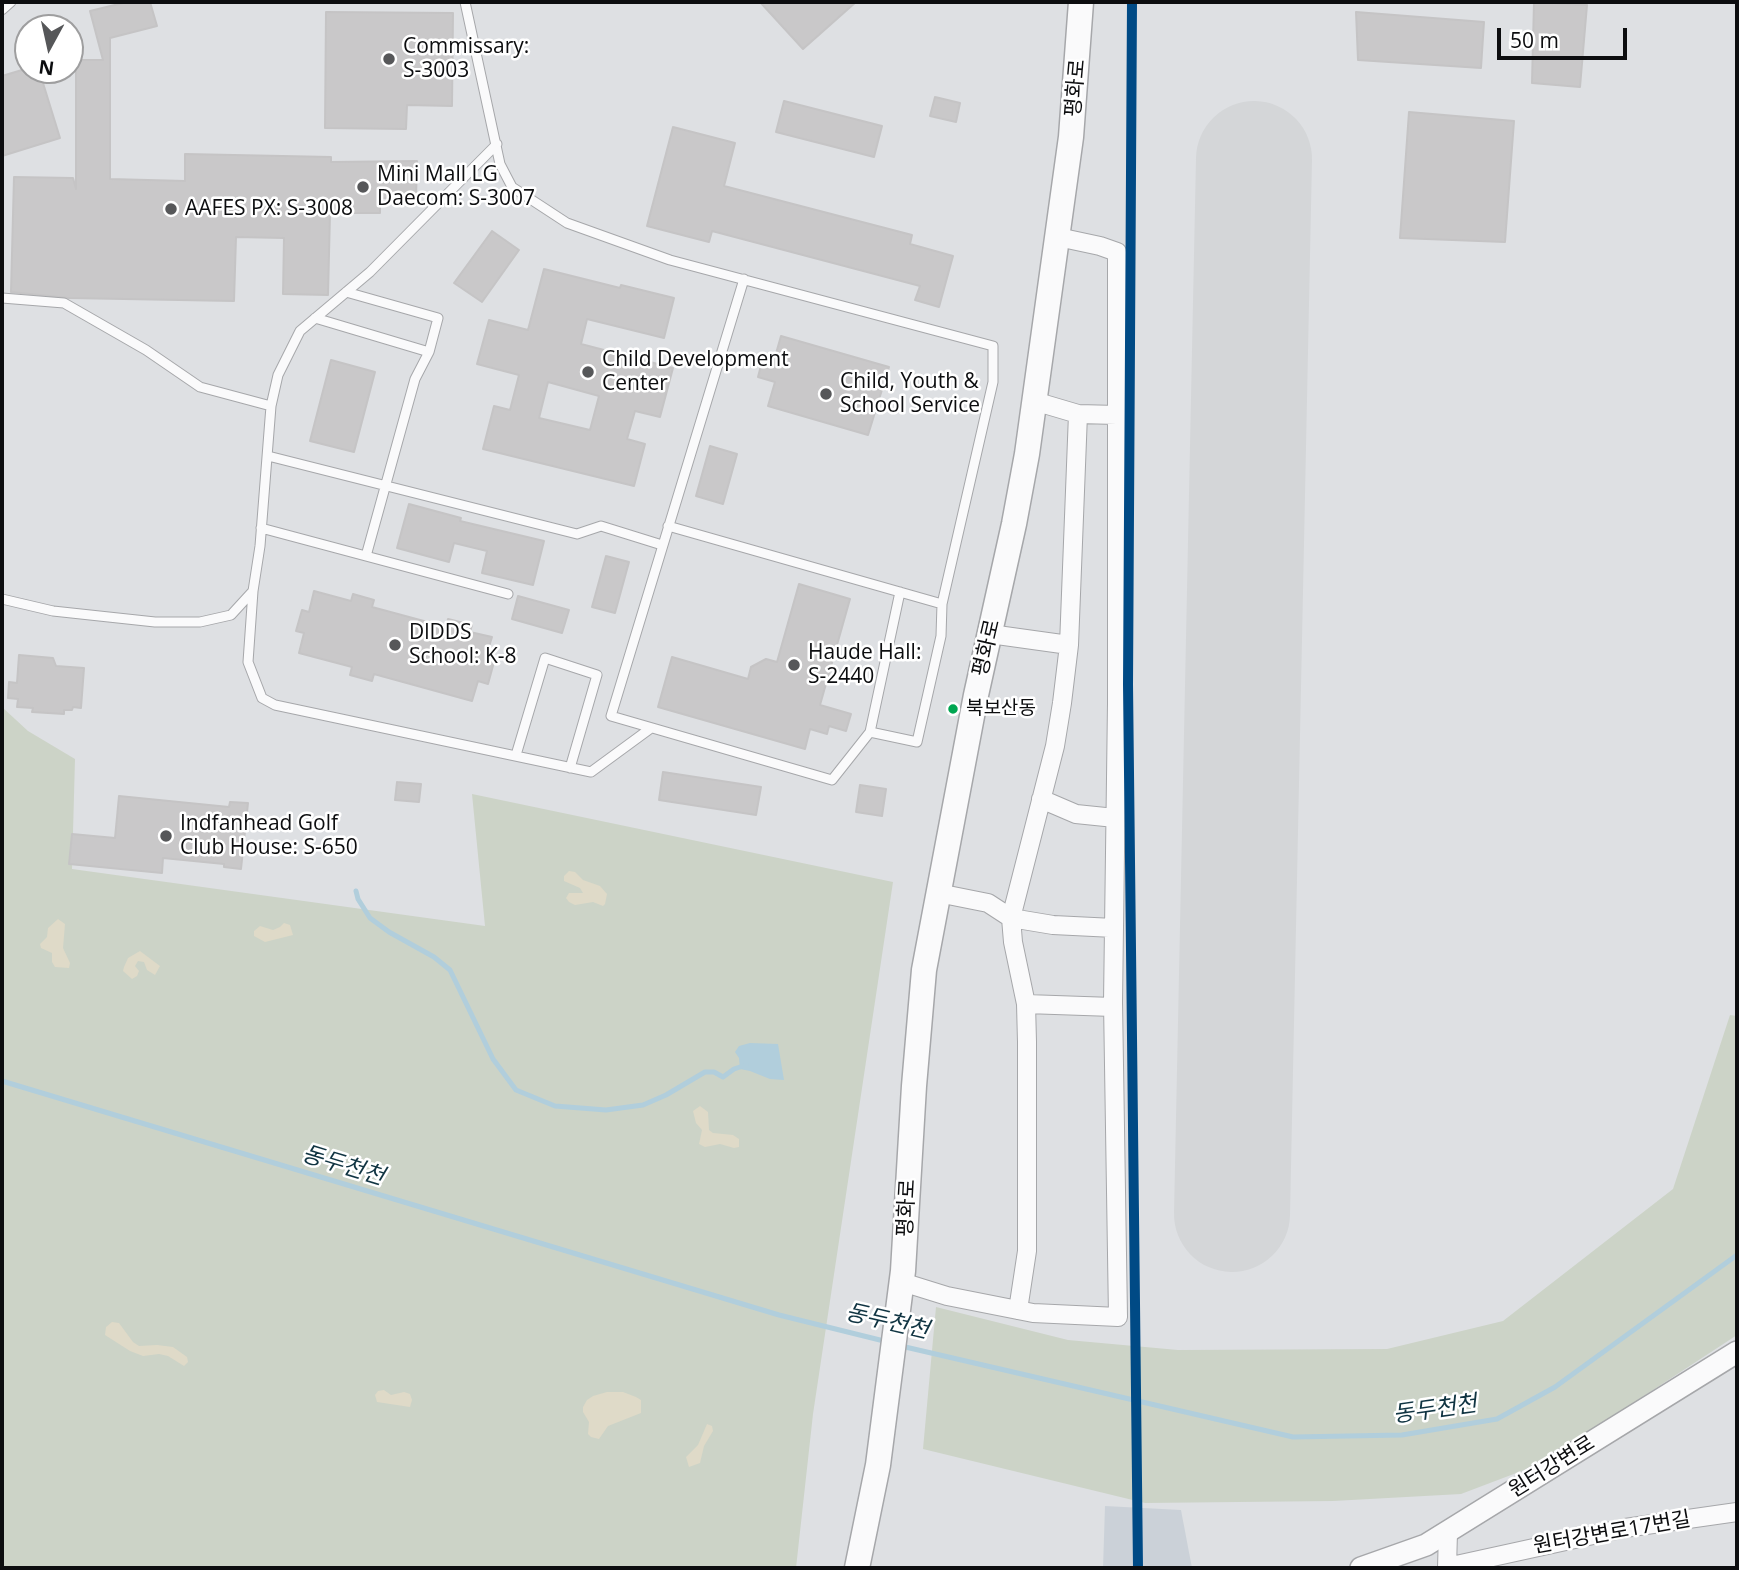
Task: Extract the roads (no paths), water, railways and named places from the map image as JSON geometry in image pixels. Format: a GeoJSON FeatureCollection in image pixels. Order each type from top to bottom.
{"type":"FeatureCollection","features":[{"type":"Feature","properties":{"kind":"main road","name":"평화로"},"geometry":{"type":"LineString","coordinates":[[857,1568],[882,1439],[901,1288],[924,970],[976,695],[1016,512],[1058,237],[1077,84],[1081,2]]}},
{"type":"Feature","properties":{"kind":"street"},"geometry":{"type":"LineString","coordinates":[[901,1288],[1033,1313],[1118,1317],[1113,1007],[1117,252],[1058,237]]}},
{"type":"Feature","properties":{"kind":"street"},"geometry":{"type":"LineString","coordinates":[[1034,401],[1078,414],[1117,415]]}},
{"type":"Feature","properties":{"kind":"street"},"geometry":{"type":"LineString","coordinates":[[1018,1310],[1027,1251],[1026,1004],[1013,942],[1011,918],[1055,746],[1069,645],[1078,414]]}},
{"type":"Feature","properties":{"kind":"street"},"geometry":{"type":"LineString","coordinates":[[990,634],[1069,645]]}},
{"type":"Feature","properties":{"kind":"street"},"geometry":{"type":"LineString","coordinates":[[1041,799],[1076,814],[1115,817]]}},
{"type":"Feature","properties":{"kind":"street"},"geometry":{"type":"LineString","coordinates":[[938,893],[988,903],[1011,918],[1053,925],[1114,928]]}},
{"type":"Feature","properties":{"kind":"street"},"geometry":{"type":"LineString","coordinates":[[1026,1004],[1113,1007]]}},
{"type":"Feature","properties":{"kind":"street","name":"원터강변로"},"geometry":{"type":"LineString","coordinates":[[1361,1568],[1426,1545],[1737,1352]]}},
{"type":"Feature","properties":{"kind":"street","name":"원터강변로17번길"},"geometry":{"type":"LineString","coordinates":[[1447,1568],[1533,1546],[1625,1528],[1737,1512]]}},
{"type":"Feature","properties":{"kind":"street"},"geometry":{"type":"LineString","coordinates":[[1447,1568],[1448,1532]]}},
{"type":"Feature","properties":{"kind":"lane"},"geometry":{"type":"LineString","coordinates":[[2,10],[11,2]]}},
{"type":"Feature","properties":{"kind":"lane"},"geometry":{"type":"LineString","coordinates":[[465,2],[498,144],[500,164],[512,187],[567,223],[670,260],[993,346],[993,382],[942,604],[942,636],[917,742],[870,732]]}},
{"type":"Feature","properties":{"kind":"lane"},"geometry":{"type":"LineString","coordinates":[[498,144],[370,272],[300,331],[278,375],[271,406],[248,662],[262,698],[275,705],[591,772],[651,728]]}},
{"type":"Feature","properties":{"kind":"lane"},"geometry":{"type":"LineString","coordinates":[[744,279],[611,716],[832,780],[870,732],[900,592]]}},
{"type":"Feature","properties":{"kind":"lane"},"geometry":{"type":"LineString","coordinates":[[346,292],[438,318],[429,352],[415,379],[366,556]]}},
{"type":"Feature","properties":{"kind":"lane"},"geometry":{"type":"LineString","coordinates":[[2,299],[64,303],[146,350],[200,387],[271,406]]}},
{"type":"Feature","properties":{"kind":"lane"},"geometry":{"type":"LineString","coordinates":[[315,318],[429,352]]}},
{"type":"Feature","properties":{"kind":"lane"},"geometry":{"type":"LineString","coordinates":[[268,456],[577,534],[601,526],[662,545]]}},
{"type":"Feature","properties":{"kind":"lane"},"geometry":{"type":"LineString","coordinates":[[668,526],[942,604]]}},
{"type":"Feature","properties":{"kind":"lane"},"geometry":{"type":"LineString","coordinates":[[261,528],[508,594]]}},
{"type":"Feature","properties":{"kind":"lane"},"geometry":{"type":"LineString","coordinates":[[2,599],[53,611],[155,622],[200,622],[231,615],[253,591]]}},
{"type":"Feature","properties":{"kind":"lane"},"geometry":{"type":"LineString","coordinates":[[516,755],[545,658],[597,675],[570,768]]}},
{"type":"Feature","properties":{"kind":"water"},"geometry":{"type":"Polygon","coordinates":[[[750,1043],[778,1044],[784,1080],[770,1079],[740,1069],[739,1058],[735,1052],[739,1046],[750,1043]]]}},
{"type":"Feature","properties":{"kind":"waterway"},"geometry":{"type":"LineString","coordinates":[[356,891],[370,918],[434,957],[450,970],[493,1059],[516,1090],[555,1106],[606,1110],[643,1105],[705,1072],[714,1072],[723,1077],[746,1065]]}},
{"type":"Feature","properties":{"kind":"waterway","name":"동두천천"},"geometry":{"type":"LineString","coordinates":[[2,1081],[779,1315],[888,1342]]}},
{"type":"Feature","properties":{"kind":"waterway","name":"동두천천"},"geometry":{"type":"LineString","coordinates":[[901,1346],[1293,1437],[1402,1435],[1497,1419],[1555,1387],[1737,1255]]}},
{"type":"Feature","properties":{"kind":"place","name":"Commissary: S-3003"},"geometry":{"type":"Point","coordinates":[389,59]}},
{"type":"Feature","properties":{"kind":"place","name":"Mini Mall LG Daecom: S-3007"},"geometry":{"type":"Point","coordinates":[363,187]}},
{"type":"Feature","properties":{"kind":"place","name":"AAFES PX: S-3008"},"geometry":{"type":"Point","coordinates":[171,209]}},
{"type":"Feature","properties":{"kind":"place","name":"Child Development Center"},"geometry":{"type":"Point","coordinates":[588,372]}},
{"type":"Feature","properties":{"kind":"place","name":"Child, Youth & School Service"},"geometry":{"type":"Point","coordinates":[826,394]}},
{"type":"Feature","properties":{"kind":"place","name":"DlDDS School: K-8"},"geometry":{"type":"Point","coordinates":[395,645]}},
{"type":"Feature","properties":{"kind":"place","name":"Haude Hall: S-2440"},"geometry":{"type":"Point","coordinates":[794,665]}},
{"type":"Feature","properties":{"kind":"place","name":"북보산동"},"geometry":{"type":"Point","coordinates":[953,709]}},
{"type":"Feature","properties":{"kind":"place","name":"Indfanhead Golf Club House: S-650"},"geometry":{"type":"Point","coordinates":[166,836]}}]}
